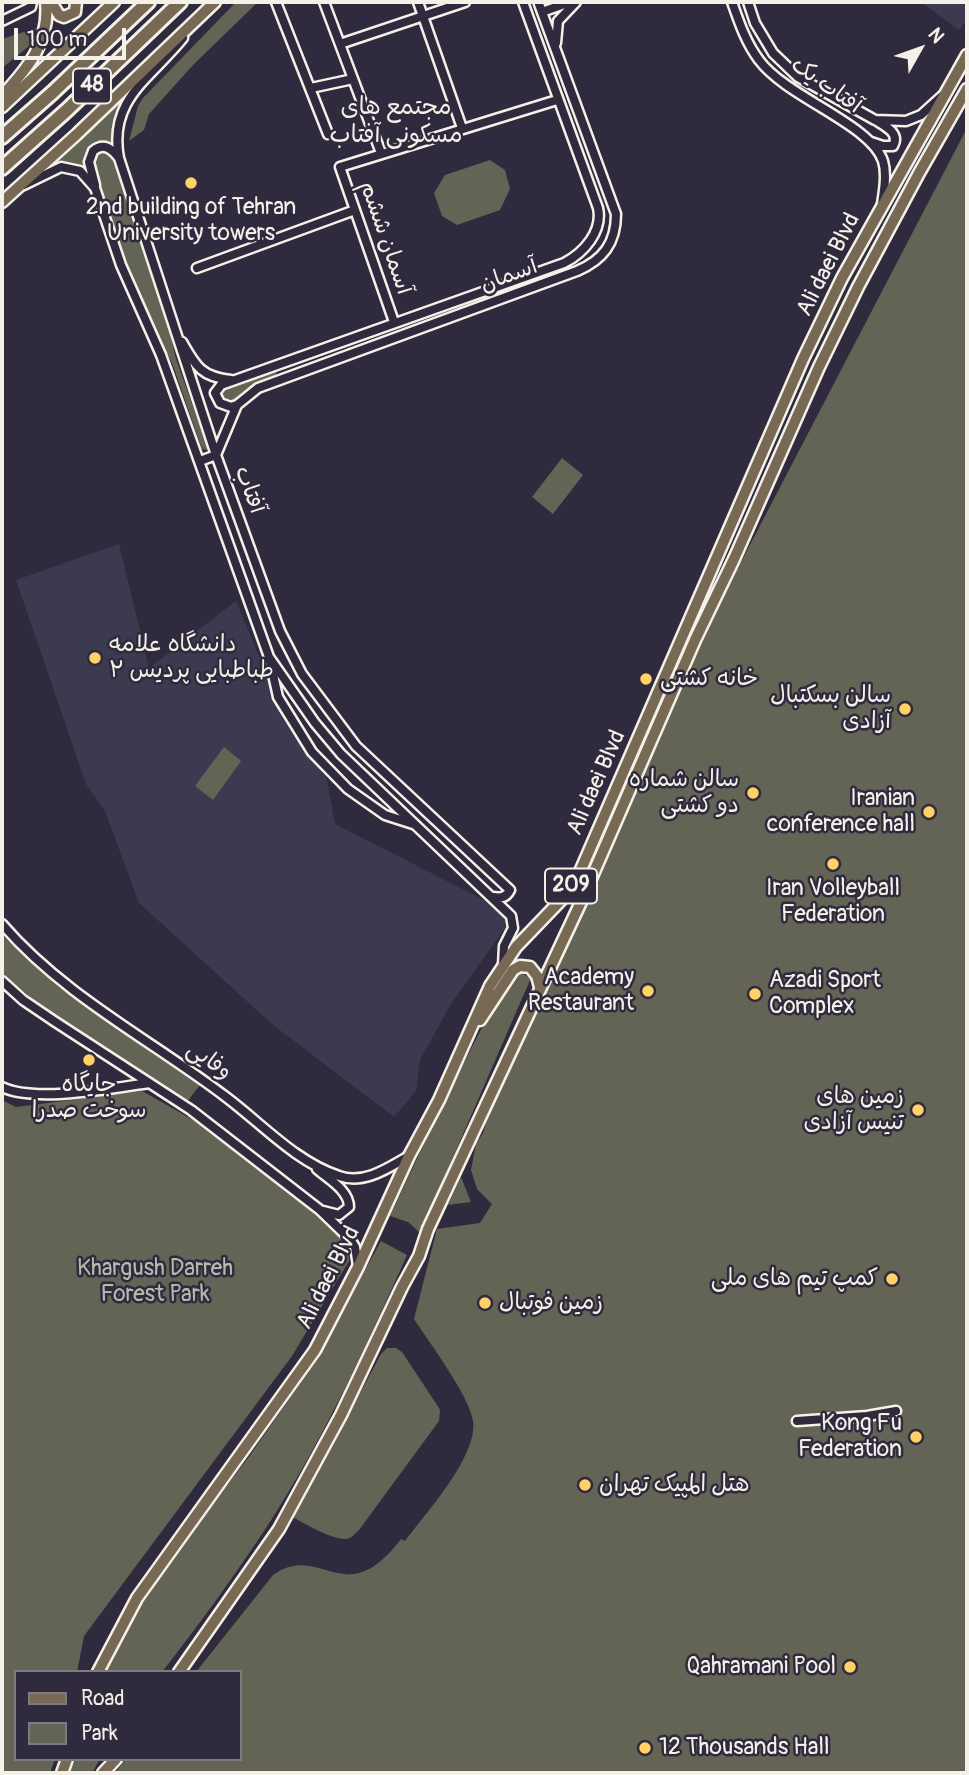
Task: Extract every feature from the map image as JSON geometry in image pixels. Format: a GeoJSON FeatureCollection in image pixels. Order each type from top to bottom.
{"type":"FeatureCollection","features":[{"type":"Feature","properties":{"kind":"highway","name":"48"},"geometry":{"type":"LineString","coordinates":[[2,137],[148,2]]}},
{"type":"Feature","properties":{"kind":"highway","name":"48"},"geometry":{"type":"LineString","coordinates":[[2,168],[180,2]]}},
{"type":"Feature","properties":{"kind":"main road"},"geometry":{"type":"LineString","coordinates":[[48,2],[58,15],[64,17],[75,12],[76,2]]}},
{"type":"Feature","properties":{"kind":"main road"},"geometry":{"type":"LineString","coordinates":[[2,96],[35,56],[47,21],[48,2]]}},
{"type":"Feature","properties":{"kind":"main road"},"geometry":{"type":"LineString","coordinates":[[2,107],[114,2]]}},
{"type":"Feature","properties":{"kind":"main road"},"geometry":{"type":"LineString","coordinates":[[2,202],[215,2]]}},
{"type":"Feature","properties":{"kind":"main road","name":"Ali daei Blvd"},"geometry":{"type":"LineString","coordinates":[[100,1670],[137,1598],[315,1350],[439,1100],[490,986],[516,947],[564,897],[579,874],[803,359],[842,278],[967,55]]}},
{"type":"Feature","properties":{"kind":"main road","name":"Ali daei Blvd"},"geometry":{"type":"LineString","coordinates":[[178,1670],[278,1528],[341,1415],[419,1256],[428,1229],[580,904],[695,640],[819,367],[906,195],[967,89]]}},
{"type":"Feature","properties":{"kind":"main road"},"geometry":{"type":"LineString","coordinates":[[464,1045],[513,970],[520,966],[530,967],[537,976],[540,987]]}},
{"type":"Feature","properties":{"kind":"street"},"geometry":{"type":"LineString","coordinates":[[2,21],[31,7],[32,2]]}},
{"type":"Feature","properties":{"kind":"street"},"geometry":{"type":"LineString","coordinates":[[276,2],[328,134]]}},
{"type":"Feature","properties":{"kind":"street"},"geometry":{"type":"LineString","coordinates":[[324,2],[381,153],[557,100]]}},
{"type":"Feature","properties":{"kind":"street"},"geometry":{"type":"LineString","coordinates":[[418,2],[462,128]]}},
{"type":"Feature","properties":{"kind":"street"},"geometry":{"type":"LineString","coordinates":[[340,44],[465,2]]}},
{"type":"Feature","properties":{"kind":"street","name":"آسمان"},"geometry":{"type":"LineString","coordinates":[[231,380],[564,263],[586,247],[600,216],[524,5],[541,6],[570,2]]}},
{"type":"Feature","properties":{"kind":"street"},"geometry":{"type":"LineString","coordinates":[[557,53],[555,31],[558,21],[576,2]]}},
{"type":"Feature","properties":{"kind":"street","name":"آفتاب یک"},"geometry":{"type":"LineString","coordinates":[[732,2],[741,27],[760,61],[788,87],[876,148],[884,163],[882,205]]}},
{"type":"Feature","properties":{"kind":"street","name":"آفتاب یک"},"geometry":{"type":"LineString","coordinates":[[748,2],[755,23],[774,53],[798,77],[875,120],[906,121],[921,115],[944,94]]}},
{"type":"Feature","properties":{"kind":"street","name":"آسمان"},"geometry":{"type":"LineString","coordinates":[[237,405],[250,393],[272,382],[577,271],[597,262],[605,254],[614,233],[616,214],[541,6]]}},
{"type":"Feature","properties":{"kind":"street","name":"آفتاب"},"geometry":{"type":"LineString","coordinates":[[190,26],[177,46],[138,86],[125,105],[117,127],[119,158],[216,455],[280,631],[302,674],[356,746],[510,890],[508,895],[502,898],[493,897]]}},
{"type":"Feature","properties":{"kind":"street"},"geometry":{"type":"LineString","coordinates":[[311,88],[353,79]]}},
{"type":"Feature","properties":{"kind":"street"},"geometry":{"type":"LineString","coordinates":[[868,140],[883,146],[893,146],[895,143],[896,138],[892,132],[875,120]]}},
{"type":"Feature","properties":{"kind":"street","name":"آفتاب"},"geometry":{"type":"LineString","coordinates":[[119,158],[103,146],[93,151],[89,162],[96,188],[121,265],[161,355],[268,654],[315,723],[341,754],[511,916],[513,929],[505,946],[503,965]]}},
{"type":"Feature","properties":{"kind":"street","name":"آسمان ششم"},"geometry":{"type":"LineString","coordinates":[[381,153],[340,167],[394,322]]}},
{"type":"Feature","properties":{"kind":"street"},"geometry":{"type":"LineString","coordinates":[[16,190],[61,167],[79,171],[96,188]]}},
{"type":"Feature","properties":{"kind":"street"},"geometry":{"type":"LineString","coordinates":[[197,268],[355,210]]}},
{"type":"Feature","properties":{"kind":"street"},"geometry":{"type":"LineString","coordinates":[[175,330],[193,361],[203,372],[216,379],[231,380]]}},
{"type":"Feature","properties":{"kind":"street"},"geometry":{"type":"LineString","coordinates":[[200,461],[216,455],[237,405],[224,406],[216,396],[221,385],[231,380]]}},
{"type":"Feature","properties":{"kind":"street"},"geometry":{"type":"LineString","coordinates":[[268,654],[278,697],[312,752],[348,789],[385,816],[417,825]]}},
{"type":"Feature","properties":{"kind":"street","name":"وفایی"},"geometry":{"type":"LineString","coordinates":[[2,924],[41,965],[70,989],[225,1096],[308,1162],[341,1177],[360,1179],[379,1173],[409,1156]]}},
{"type":"Feature","properties":{"kind":"street"},"geometry":{"type":"LineString","coordinates":[[2,981],[44,1014],[207,1121],[320,1210],[350,1239],[355,1247],[358,1267]]}},
{"type":"Feature","properties":{"kind":"street"},"geometry":{"type":"LineString","coordinates":[[2,1087],[9,1091],[45,1093],[149,1083]]}},
{"type":"Feature","properties":{"kind":"street"},"geometry":{"type":"LineString","coordinates":[[308,1162],[349,1199],[349,1207],[339,1215],[320,1210]]}},
{"type":"Feature","properties":{"kind":"street"},"geometry":{"type":"LineString","coordinates":[[797,1421],[896,1411]]}},
{"type":"Feature","properties":{"kind":"shaded area"},"geometry":{"type":"Polygon","coordinates":[[[921,2],[967,2],[967,20],[959,30],[921,2]]]}},
{"type":"Feature","properties":{"kind":"shaded area"},"geometry":{"type":"Polygon","coordinates":[[[119,544],[149,668],[236,601],[288,726],[327,779],[335,824],[492,904],[505,916],[505,928],[451,1004],[420,1060],[416,1091],[394,1117],[273,1025],[139,903],[105,811],[86,784],[16,580],[119,544]]]}},
{"type":"Feature","properties":{"kind":"green space"},"geometry":{"type":"Polygon","coordinates":[[[236,2],[258,2],[193,65],[149,114],[144,130],[129,141],[138,106],[143,98],[236,2]]]}},
{"type":"Feature","properties":{"kind":"green space"},"geometry":{"type":"Polygon","coordinates":[[[36,28],[29,46],[2,68],[2,39],[36,28]]]}},
{"type":"Feature","properties":{"kind":"green space"},"geometry":{"type":"Polygon","coordinates":[[[135,86],[118,114],[114,146],[97,143],[87,153],[86,162],[93,181],[72,166],[61,166],[37,177],[135,86]]]}},
{"type":"Feature","properties":{"kind":"green space","name":"Azadi Sport Complex"},"geometry":{"type":"Polygon","coordinates":[[[967,128],[967,1773],[115,1773],[124,1761],[242,1761],[242,1670],[198,1670],[273,1575],[290,1567],[306,1566],[348,1574],[364,1571],[381,1561],[401,1539],[405,1541],[459,1467],[472,1435],[473,1421],[470,1411],[457,1384],[414,1319],[437,1229],[480,1223],[492,1204],[477,1189],[471,1170],[476,1144],[483,1133],[496,1088],[587,900],[702,637],[967,128]]]}},
{"type":"Feature","properties":{"kind":"green space"},"geometry":{"type":"Polygon","coordinates":[[[105,150],[115,158],[158,282],[176,359],[207,450],[202,449],[172,363],[129,277],[110,223],[92,162],[95,154],[105,150]]]}},
{"type":"Feature","properties":{"kind":"green space"},"geometry":{"type":"Polygon","coordinates":[[[490,160],[505,170],[510,189],[500,210],[457,225],[442,216],[434,193],[445,175],[490,160]]]}},
{"type":"Feature","properties":{"kind":"green space"},"geometry":{"type":"Polygon","coordinates":[[[276,372],[277,376],[247,389],[233,401],[228,402],[222,398],[222,393],[227,388],[276,372]]]}},
{"type":"Feature","properties":{"kind":"green space"},"geometry":{"type":"Polygon","coordinates":[[[562,458],[583,475],[553,514],[532,497],[562,458]]]}},
{"type":"Feature","properties":{"kind":"green space"},"geometry":{"type":"Polygon","coordinates":[[[224,747],[241,761],[213,800],[195,786],[224,747]]]}},
{"type":"Feature","properties":{"kind":"green space"},"geometry":{"type":"Polygon","coordinates":[[[2,935],[56,985],[200,1085],[187,1102],[54,1016],[3,975],[2,935]]]}},
{"type":"Feature","properties":{"kind":"green space"},"geometry":{"type":"Polygon","coordinates":[[[519,972],[531,978],[420,1233],[408,1222],[390,1216],[488,1016],[505,988],[519,972]]]}},
{"type":"Feature","properties":{"kind":"green space","name":"Khargush Darreh Forest Park"},"geometry":{"type":"Polygon","coordinates":[[[142,1091],[211,1130],[337,1232],[348,1247],[349,1261],[292,1356],[84,1636],[77,1670],[14,1670],[14,1761],[54,1761],[50,1773],[2,1773],[2,1100],[16,1107],[142,1091]]]}},
{"type":"Feature","properties":{"kind":"green space"},"geometry":{"type":"Polygon","coordinates":[[[461,1177],[471,1202],[448,1205],[461,1177]]]}},
{"type":"Feature","properties":{"kind":"green space"},"geometry":{"type":"Polygon","coordinates":[[[381,1241],[407,1255],[360,1358],[288,1493],[216,1600],[164,1670],[104,1670],[125,1628],[159,1575],[248,1458],[313,1365],[381,1241]]]}},
{"type":"Feature","properties":{"kind":"green space"},"geometry":{"type":"Polygon","coordinates":[[[387,1348],[396,1348],[402,1352],[440,1410],[439,1421],[359,1530],[349,1538],[333,1537],[293,1517],[381,1354],[387,1348]]]}},
{"type":"Feature","properties":{"kind":"green space"},"geometry":{"type":"Polygon","coordinates":[[[75,1761],[99,1761],[92,1773],[69,1773],[75,1761]]]}},
{"type":"Feature","properties":{"kind":"place","name":"2nd building of Tehran University towers"},"geometry":{"type":"Point","coordinates":[191,183]}},
{"type":"Feature","properties":{"kind":"place","name":"دانشگاه علامه طباطبایی پردیس ۲"},"geometry":{"type":"Point","coordinates":[95,658]}},
{"type":"Feature","properties":{"kind":"place","name":"خانه کشتی"},"geometry":{"type":"Point","coordinates":[646,679]}},
{"type":"Feature","properties":{"kind":"place","name":"سالن بسکتبال آزادی"},"geometry":{"type":"Point","coordinates":[905,709]}},
{"type":"Feature","properties":{"kind":"place","name":"سالن شماره دو کشتی"},"geometry":{"type":"Point","coordinates":[753,793]}},
{"type":"Feature","properties":{"kind":"place","name":"Iranian conference hall"},"geometry":{"type":"Point","coordinates":[929,812]}},
{"type":"Feature","properties":{"kind":"place","name":"Iran Volleyball Federation"},"geometry":{"type":"Point","coordinates":[833,864]}},
{"type":"Feature","properties":{"kind":"place","name":"Academy Restaurant"},"geometry":{"type":"Point","coordinates":[648,991]}},
{"type":"Feature","properties":{"kind":"place","name":"Azadi Sport Complex"},"geometry":{"type":"Point","coordinates":[755,994]}},
{"type":"Feature","properties":{"kind":"place","name":"جایگاه سوخت صدرا"},"geometry":{"type":"Point","coordinates":[89,1060]}},
{"type":"Feature","properties":{"kind":"place","name":"زمین های تنیس آزادی"},"geometry":{"type":"Point","coordinates":[918,1110]}},
{"type":"Feature","properties":{"kind":"place","name":"کمپ تیم های ملی"},"geometry":{"type":"Point","coordinates":[892,1279]}},
{"type":"Feature","properties":{"kind":"place","name":"زمین فوتبال"},"geometry":{"type":"Point","coordinates":[485,1303]}},
{"type":"Feature","properties":{"kind":"place","name":"Kong Fu Federation"},"geometry":{"type":"Point","coordinates":[916,1437]}},
{"type":"Feature","properties":{"kind":"place","name":"هتل المپیک تهران"},"geometry":{"type":"Point","coordinates":[585,1485]}},
{"type":"Feature","properties":{"kind":"place","name":"Qahramani Pool"},"geometry":{"type":"Point","coordinates":[850,1667]}},
{"type":"Feature","properties":{"kind":"place","name":"12 Thousands Hall"},"geometry":{"type":"Point","coordinates":[645,1748]}},
{"type":"Feature","properties":{"kind":"district","name":"مجتمع های مسکونی آفتاب"},"geometry":{"type":"Point","coordinates":[396,122]}}]}
